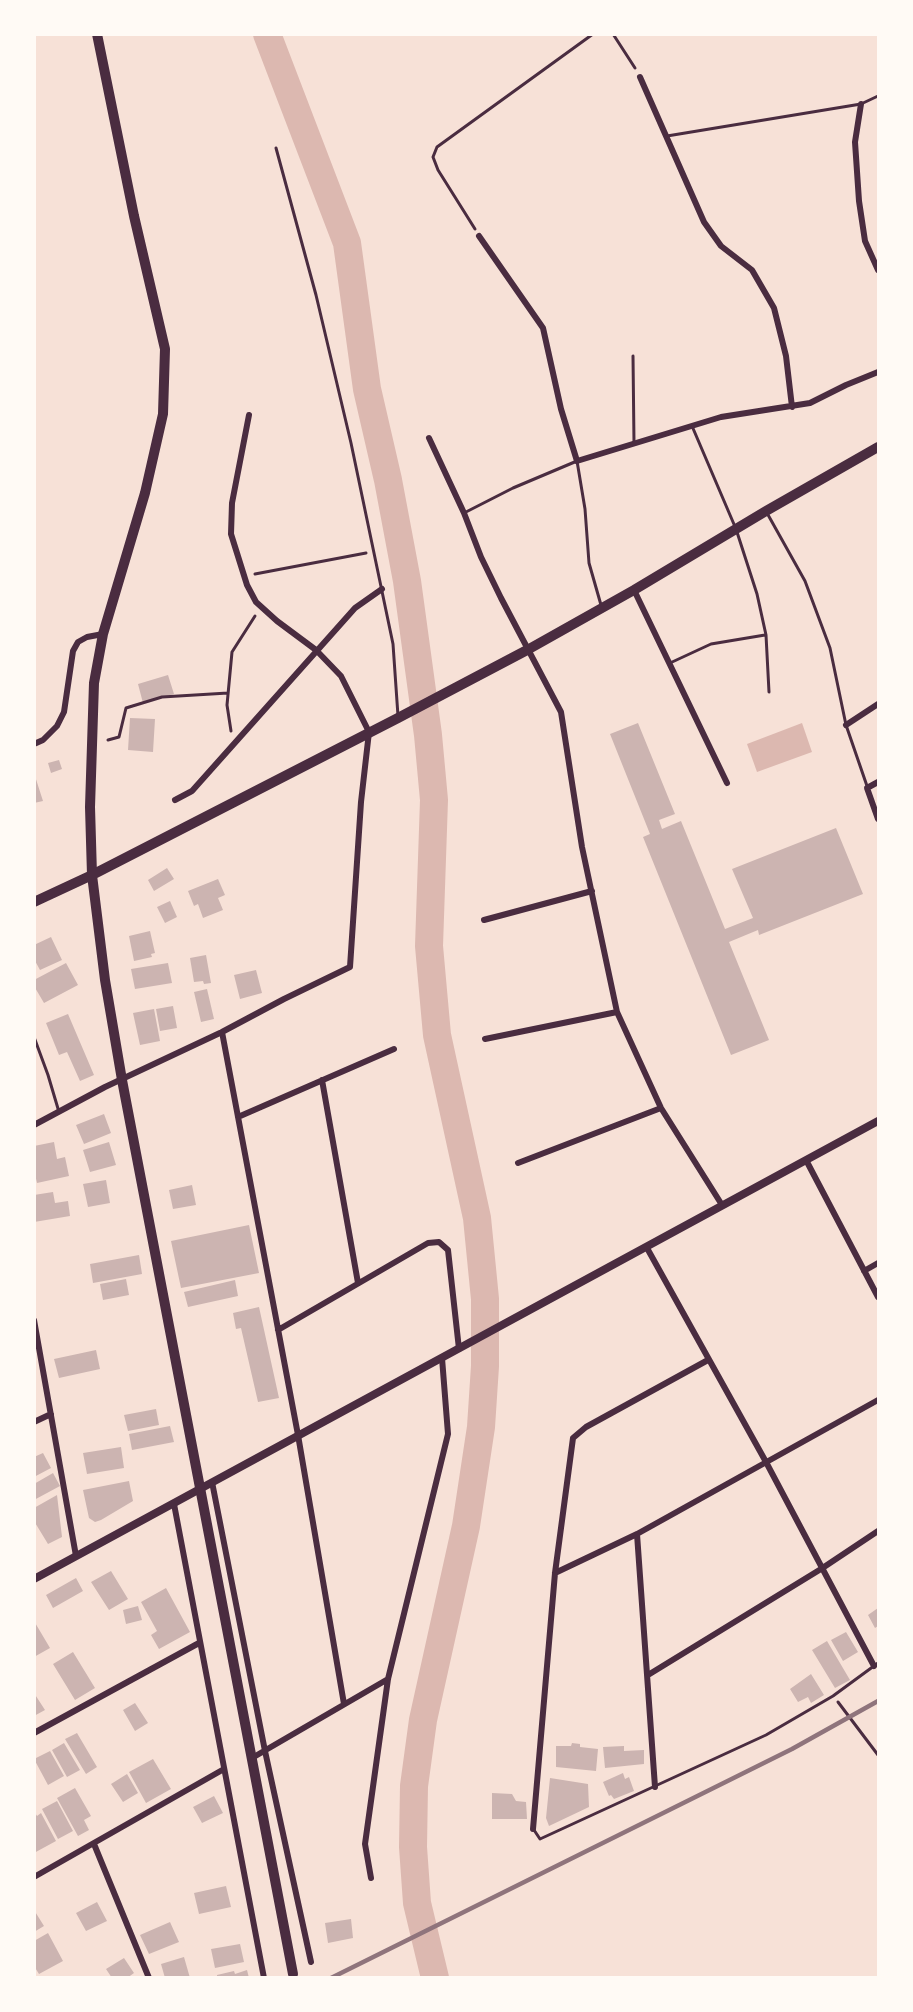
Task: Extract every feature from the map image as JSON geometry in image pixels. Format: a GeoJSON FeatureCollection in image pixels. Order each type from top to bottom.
{"type":"FeatureCollection","features":[{"type":"Feature","properties":{"kind":"highway"},"geometry":{"type":"LineString","coordinates":[[97,34],[134,216],[165,350],[163,414],[145,493],[103,634],[94,683],[90,807],[92,875],[105,980],[122,1080],[293,1974]]}},
{"type":"Feature","properties":{"kind":"highway"},"geometry":{"type":"LineString","coordinates":[[34,902],[92,875],[529,649],[879,447]]}},
{"type":"Feature","properties":{"kind":"street"},"geometry":{"type":"LineString","coordinates":[[640,76],[704,222],[721,246],[752,270],[774,308],[786,356],[792,407]]}},
{"type":"Feature","properties":{"kind":"street"},"geometry":{"type":"LineString","coordinates":[[861,104],[855,142],[859,201],[866,241],[879,270]]}},
{"type":"Feature","properties":{"kind":"street"},"geometry":{"type":"LineString","coordinates":[[479,236],[543,328],[561,409],[577,461],[721,417],[810,403],[879,372]]}},
{"type":"Feature","properties":{"kind":"street"},"geometry":{"type":"LineString","coordinates":[[34,1125],[350,967],[361,802],[369,732],[341,676],[316,650],[256,602],[244,577],[231,534],[232,503],[249,414]]}},
{"type":"Feature","properties":{"kind":"street"},"geometry":{"type":"LineString","coordinates":[[429,438],[491,577],[561,712],[582,847],[617,1012],[661,1108],[722,1205]]}},
{"type":"Feature","properties":{"kind":"street"},"geometry":{"type":"LineString","coordinates":[[175,800],[192,790],[355,608],[381,589]]}},
{"type":"Feature","properties":{"kind":"street"},"geometry":{"type":"LineString","coordinates":[[634,590],[727,783]]}},
{"type":"Feature","properties":{"kind":"street"},"geometry":{"type":"LineString","coordinates":[[34,744],[43,740],[57,726],[64,712],[73,651],[78,642],[103,634]]}},
{"type":"Feature","properties":{"kind":"street"},"geometry":{"type":"LineString","coordinates":[[846,725],[879,704]]}},
{"type":"Feature","properties":{"kind":"street"},"geometry":{"type":"LineString","coordinates":[[879,782],[867,788],[879,819]]}},
{"type":"Feature","properties":{"kind":"street"},"geometry":{"type":"LineString","coordinates":[[484,920],[592,891]]}},
{"type":"Feature","properties":{"kind":"street"},"geometry":{"type":"LineString","coordinates":[[485,1039],[617,1012]]}},
{"type":"Feature","properties":{"kind":"street"},"geometry":{"type":"LineString","coordinates":[[222,1032],[298,1435],[344,1704]]}},
{"type":"Feature","properties":{"kind":"street"},"geometry":{"type":"LineString","coordinates":[[238,1117],[394,1049]]}},
{"type":"Feature","properties":{"kind":"street"},"geometry":{"type":"LineString","coordinates":[[322,1080],[358,1283]]}},
{"type":"Feature","properties":{"kind":"street"},"geometry":{"type":"LineString","coordinates":[[518,1163],[661,1108]]}},
{"type":"Feature","properties":{"kind":"street"},"geometry":{"type":"LineString","coordinates":[[34,1579],[879,1121]]}},
{"type":"Feature","properties":{"kind":"street"},"geometry":{"type":"LineString","coordinates":[[806,1160],[879,1297]]}},
{"type":"Feature","properties":{"kind":"street"},"geometry":{"type":"LineString","coordinates":[[278,1330],[428,1243],[439,1242],[448,1250],[461,1347]]}},
{"type":"Feature","properties":{"kind":"street"},"geometry":{"type":"LineString","coordinates":[[647,1248],[766,1462],[821,1569],[876,1665]]}},
{"type":"Feature","properties":{"kind":"street"},"geometry":{"type":"LineString","coordinates":[[864,1271],[879,1263]]}},
{"type":"Feature","properties":{"kind":"street"},"geometry":{"type":"LineString","coordinates":[[34,1320],[76,1556]]}},
{"type":"Feature","properties":{"kind":"street"},"geometry":{"type":"LineString","coordinates":[[371,1878],[365,1844],[388,1679],[448,1434],[442,1358]]}},
{"type":"Feature","properties":{"kind":"street"},"geometry":{"type":"LineString","coordinates":[[533,1829],[555,1574],[573,1438],[586,1427],[708,1360]]}},
{"type":"Feature","properties":{"kind":"street"},"geometry":{"type":"LineString","coordinates":[[555,1574],[637,1534],[879,1400]]}},
{"type":"Feature","properties":{"kind":"street"},"geometry":{"type":"LineString","coordinates":[[34,1422],[51,1414]]}},
{"type":"Feature","properties":{"kind":"street"},"geometry":{"type":"LineString","coordinates":[[212,1482],[265,1751],[311,1962]]}},
{"type":"Feature","properties":{"kind":"street"},"geometry":{"type":"LineString","coordinates":[[174,1504],[264,1977]]}},
{"type":"Feature","properties":{"kind":"street"},"geometry":{"type":"LineString","coordinates":[[648,1675],[879,1531]]}},
{"type":"Feature","properties":{"kind":"street"},"geometry":{"type":"LineString","coordinates":[[637,1534],[655,1787]]}},
{"type":"Feature","properties":{"kind":"street"},"geometry":{"type":"LineString","coordinates":[[34,1732],[199,1643]]}},
{"type":"Feature","properties":{"kind":"street"},"geometry":{"type":"LineString","coordinates":[[252,1758],[388,1679]]}},
{"type":"Feature","properties":{"kind":"street"},"geometry":{"type":"LineString","coordinates":[[34,1877],[224,1769]]}},
{"type":"Feature","properties":{"kind":"street"},"geometry":{"type":"LineString","coordinates":[[94,1844],[148,1977]]}},
{"type":"Feature","properties":{"kind":"lane"},"geometry":{"type":"LineString","coordinates":[[667,136],[861,104],[879,96]]}},
{"type":"Feature","properties":{"kind":"lane"},"geometry":{"type":"LineString","coordinates":[[276,148],[316,295],[351,443],[393,644],[398,718]]}},
{"type":"Feature","properties":{"kind":"lane"},"geometry":{"type":"LineString","coordinates":[[633,356],[634,445]]}},
{"type":"Feature","properties":{"kind":"lane"},"geometry":{"type":"LineString","coordinates":[[692,426],[736,529],[757,594],[766,635],[769,692]]}},
{"type":"Feature","properties":{"kind":"lane"},"geometry":{"type":"LineString","coordinates":[[464,513],[513,488],[577,461],[585,509],[589,562],[602,608]]}},
{"type":"Feature","properties":{"kind":"lane"},"geometry":{"type":"LineString","coordinates":[[766,511],[805,581],[830,648],[846,725],[867,788]]}},
{"type":"Feature","properties":{"kind":"lane"},"geometry":{"type":"LineString","coordinates":[[670,663],[711,644],[766,635]]}},
{"type":"Feature","properties":{"kind":"lane"},"geometry":{"type":"LineString","coordinates":[[34,1037],[59,1113]]}},
{"type":"Feature","properties":{"kind":"lane"},"geometry":{"type":"LineString","coordinates":[[533,1829],[540,1839],[766,1735],[833,1696],[876,1665]]}},
{"type":"Feature","properties":{"kind":"path"},"geometry":{"type":"LineString","coordinates":[[479,236],[438,170],[433,157],[437,147],[593,34]]}},
{"type":"Feature","properties":{"kind":"path"},"geometry":{"type":"LineString","coordinates":[[613,34],[640,76]]}},
{"type":"Feature","properties":{"kind":"path"},"geometry":{"type":"LineString","coordinates":[[244,577],[263,571],[374,552]]}},
{"type":"Feature","properties":{"kind":"path"},"geometry":{"type":"LineString","coordinates":[[234,744],[227,705],[232,652],[261,607]]}},
{"type":"Feature","properties":{"kind":"path"},"geometry":{"type":"LineString","coordinates":[[108,740],[119,737],[126,708],[162,697],[228,693]]}},
{"type":"Feature","properties":{"kind":"path"},"geometry":{"type":"LineString","coordinates":[[833,1696],[879,1755]]}},
{"type":"Feature","properties":{"kind":"shaded area"},"geometry":{"type":"Polygon","coordinates":[[[802,723],[812,752],[757,772],[747,744],[802,723]]]}},
{"type":"Feature","properties":{"kind":"building"},"geometry":{"type":"Polygon","coordinates":[[[168,675],[174,694],[143,703],[138,684],[168,675]]]}},
{"type":"Feature","properties":{"kind":"building"},"geometry":{"type":"Polygon","coordinates":[[[130,718],[155,719],[153,752],[128,750],[130,718]]]}},
{"type":"Feature","properties":{"kind":"building"},"geometry":{"type":"Polygon","coordinates":[[[638,723],[675,814],[659,820],[662,829],[681,821],[725,929],[753,918],[732,869],[836,828],[863,894],[759,935],[758,930],[729,942],[769,1040],[731,1055],[643,837],[650,834],[610,734],[638,723]]]}},
{"type":"Feature","properties":{"kind":"building"},"geometry":{"type":"Polygon","coordinates":[[[59,760],[62,769],[51,773],[48,763],[59,760]]]}},
{"type":"Feature","properties":{"kind":"building"},"geometry":{"type":"Polygon","coordinates":[[[34,773],[43,801],[34,803],[34,773]]]}},
{"type":"Feature","properties":{"kind":"building"},"geometry":{"type":"Polygon","coordinates":[[[167,868],[174,879],[154,891],[148,880],[167,868]]]}},
{"type":"Feature","properties":{"kind":"building"},"geometry":{"type":"Polygon","coordinates":[[[218,879],[225,895],[218,898],[223,910],[203,918],[198,904],[194,906],[188,891],[218,879]]]}},
{"type":"Feature","properties":{"kind":"building"},"geometry":{"type":"Polygon","coordinates":[[[170,901],[177,917],[165,923],[157,907],[170,901]]]}},
{"type":"Feature","properties":{"kind":"building"},"geometry":{"type":"Polygon","coordinates":[[[150,931],[155,953],[151,954],[152,957],[134,961],[129,936],[150,931]]]}},
{"type":"Feature","properties":{"kind":"building"},"geometry":{"type":"Polygon","coordinates":[[[51,937],[62,960],[40,970],[34,959],[34,945],[51,937]]]}},
{"type":"Feature","properties":{"kind":"building"},"geometry":{"type":"Polygon","coordinates":[[[206,955],[211,983],[194,982],[190,958],[206,955]]]}},
{"type":"Feature","properties":{"kind":"building"},"geometry":{"type":"Polygon","coordinates":[[[66,963],[78,985],[44,1003],[34,986],[34,980],[66,963]]]}},
{"type":"Feature","properties":{"kind":"building"},"geometry":{"type":"Polygon","coordinates":[[[168,963],[172,983],[135,989],[131,969],[168,963]]]}},
{"type":"Feature","properties":{"kind":"building"},"geometry":{"type":"Polygon","coordinates":[[[256,970],[262,993],[240,999],[234,975],[256,970]]]}},
{"type":"Feature","properties":{"kind":"building"},"geometry":{"type":"Polygon","coordinates":[[[207,989],[214,1019],[201,1022],[194,992],[207,989]]]}},
{"type":"Feature","properties":{"kind":"building"},"geometry":{"type":"Polygon","coordinates":[[[173,1006],[177,1028],[160,1031],[156,1009],[173,1006]]]}},
{"type":"Feature","properties":{"kind":"building"},"geometry":{"type":"Polygon","coordinates":[[[154,1009],[160,1041],[140,1045],[133,1013],[154,1009]]]}},
{"type":"Feature","properties":{"kind":"building"},"geometry":{"type":"Polygon","coordinates":[[[68,1014],[94,1075],[80,1081],[67,1052],[59,1055],[46,1023],[68,1014]]]}},
{"type":"Feature","properties":{"kind":"building"},"geometry":{"type":"Polygon","coordinates":[[[104,1114],[111,1133],[84,1144],[76,1125],[104,1114]]]}},
{"type":"Feature","properties":{"kind":"building"},"geometry":{"type":"Polygon","coordinates":[[[54,1142],[57,1159],[65,1157],[69,1176],[37,1183],[34,1170],[34,1146],[54,1142]]]}},
{"type":"Feature","properties":{"kind":"building"},"geometry":{"type":"Polygon","coordinates":[[[109,1142],[116,1165],[90,1172],[83,1150],[109,1142]]]}},
{"type":"Feature","properties":{"kind":"building"},"geometry":{"type":"Polygon","coordinates":[[[106,1180],[110,1203],[88,1207],[83,1184],[106,1180]]]}},
{"type":"Feature","properties":{"kind":"building"},"geometry":{"type":"Polygon","coordinates":[[[192,1185],[196,1205],[173,1209],[169,1190],[192,1185]]]}},
{"type":"Feature","properties":{"kind":"building"},"geometry":{"type":"Polygon","coordinates":[[[53,1192],[55,1203],[68,1201],[70,1216],[34,1222],[34,1195],[53,1192]]]}},
{"type":"Feature","properties":{"kind":"building"},"geometry":{"type":"Polygon","coordinates":[[[249,1225],[259,1273],[181,1288],[171,1241],[249,1225]]]}},
{"type":"Feature","properties":{"kind":"building"},"geometry":{"type":"Polygon","coordinates":[[[139,1255],[142,1274],[93,1283],[90,1264],[139,1255]]]}},
{"type":"Feature","properties":{"kind":"building"},"geometry":{"type":"Polygon","coordinates":[[[126,1279],[129,1295],[103,1300],[100,1284],[126,1279]]]}},
{"type":"Feature","properties":{"kind":"building"},"geometry":{"type":"Polygon","coordinates":[[[235,1280],[238,1296],[188,1307],[184,1292],[235,1280]]]}},
{"type":"Feature","properties":{"kind":"building"},"geometry":{"type":"Polygon","coordinates":[[[259,1307],[279,1398],[258,1402],[241,1328],[236,1329],[233,1313],[259,1307]]]}},
{"type":"Feature","properties":{"kind":"building"},"geometry":{"type":"Polygon","coordinates":[[[96,1350],[100,1369],[59,1378],[54,1359],[96,1350]]]}},
{"type":"Feature","properties":{"kind":"building"},"geometry":{"type":"Polygon","coordinates":[[[156,1409],[159,1425],[128,1431],[124,1415],[156,1409]]]}},
{"type":"Feature","properties":{"kind":"building"},"geometry":{"type":"Polygon","coordinates":[[[170,1426],[174,1442],[132,1450],[129,1434],[170,1426]]]}},
{"type":"Feature","properties":{"kind":"building"},"geometry":{"type":"Polygon","coordinates":[[[121,1447],[124,1468],[87,1474],[83,1453],[121,1447]]]}},
{"type":"Feature","properties":{"kind":"building"},"geometry":{"type":"Polygon","coordinates":[[[43,1453],[51,1468],[34,1477],[34,1457],[43,1453]]]}},
{"type":"Feature","properties":{"kind":"building"},"geometry":{"type":"Polygon","coordinates":[[[53,1473],[60,1486],[34,1500],[34,1484],[53,1473]]]}},
{"type":"Feature","properties":{"kind":"building"},"geometry":{"type":"Polygon","coordinates":[[[129,1481],[133,1501],[101,1520],[95,1522],[89,1518],[83,1490],[129,1481]]]}},
{"type":"Feature","properties":{"kind":"building"},"geometry":{"type":"Polygon","coordinates":[[[57,1495],[62,1537],[48,1544],[34,1521],[34,1508],[57,1495]]]}},
{"type":"Feature","properties":{"kind":"building"},"geometry":{"type":"Polygon","coordinates":[[[111,1571],[128,1599],[109,1610],[91,1582],[111,1571]]]}},
{"type":"Feature","properties":{"kind":"building"},"geometry":{"type":"Polygon","coordinates":[[[76,1578],[83,1591],[53,1608],[46,1595],[76,1578]]]}},
{"type":"Feature","properties":{"kind":"building"},"geometry":{"type":"Polygon","coordinates":[[[166,1588],[190,1632],[159,1649],[151,1635],[157,1631],[141,1602],[166,1588]]]}},
{"type":"Feature","properties":{"kind":"building"},"geometry":{"type":"Polygon","coordinates":[[[138,1606],[142,1620],[126,1624],[123,1610],[138,1606]]]}},
{"type":"Feature","properties":{"kind":"building"},"geometry":{"type":"Polygon","coordinates":[[[878,1608],[878,1626],[875,1628],[868,1615],[878,1608]]]}},
{"type":"Feature","properties":{"kind":"building"},"geometry":{"type":"Polygon","coordinates":[[[34,1621],[50,1648],[34,1657],[34,1621]]]}},
{"type":"Feature","properties":{"kind":"building"},"geometry":{"type":"Polygon","coordinates":[[[846,1632],[858,1652],[843,1661],[831,1640],[846,1632]]]}},
{"type":"Feature","properties":{"kind":"building"},"geometry":{"type":"Polygon","coordinates":[[[827,1641],[850,1680],[835,1688],[812,1650],[827,1641]]]}},
{"type":"Feature","properties":{"kind":"building"},"geometry":{"type":"Polygon","coordinates":[[[73,1652],[95,1688],[75,1700],[53,1664],[73,1652]]]}},
{"type":"Feature","properties":{"kind":"building"},"geometry":{"type":"Polygon","coordinates":[[[811,1674],[824,1695],[811,1703],[808,1697],[798,1702],[790,1689],[811,1674]]]}},
{"type":"Feature","properties":{"kind":"building"},"geometry":{"type":"Polygon","coordinates":[[[34,1693],[45,1710],[34,1716],[34,1693]]]}},
{"type":"Feature","properties":{"kind":"building"},"geometry":{"type":"Polygon","coordinates":[[[135,1703],[148,1723],[135,1731],[123,1710],[135,1703]]]}},
{"type":"Feature","properties":{"kind":"building"},"geometry":{"type":"Polygon","coordinates":[[[77,1733],[97,1767],[86,1774],[65,1739],[77,1733]]]}},
{"type":"Feature","properties":{"kind":"building"},"geometry":{"type":"Polygon","coordinates":[[[64,1743],[80,1770],[67,1777],[52,1750],[64,1743]]]}},
{"type":"Feature","properties":{"kind":"building"},"geometry":{"type":"Polygon","coordinates":[[[572,1743],[580,1744],[580,1747],[598,1749],[596,1771],[556,1767],[556,1746],[571,1746],[572,1743]]]}},
{"type":"Feature","properties":{"kind":"building"},"geometry":{"type":"Polygon","coordinates":[[[624,1746],[624,1751],[644,1750],[644,1764],[605,1768],[603,1747],[624,1746]]]}},
{"type":"Feature","properties":{"kind":"building"},"geometry":{"type":"Polygon","coordinates":[[[50,1751],[64,1776],[48,1785],[34,1759],[50,1751]]]}},
{"type":"Feature","properties":{"kind":"building"},"geometry":{"type":"Polygon","coordinates":[[[153,1759],[171,1789],[146,1803],[129,1772],[153,1759]]]}},
{"type":"Feature","properties":{"kind":"building"},"geometry":{"type":"Polygon","coordinates":[[[623,1773],[625,1779],[629,1777],[634,1791],[614,1799],[611,1795],[609,1796],[603,1782],[623,1773]]]}},
{"type":"Feature","properties":{"kind":"building"},"geometry":{"type":"Polygon","coordinates":[[[127,1774],[138,1793],[123,1802],[111,1784],[127,1774]]]}},
{"type":"Feature","properties":{"kind":"building"},"geometry":{"type":"Polygon","coordinates":[[[550,1778],[588,1784],[589,1807],[549,1826],[546,1818],[550,1778]]]}},
{"type":"Feature","properties":{"kind":"building"},"geometry":{"type":"Polygon","coordinates":[[[75,1788],[91,1816],[84,1820],[89,1830],[78,1836],[57,1798],[75,1788]]]}},
{"type":"Feature","properties":{"kind":"building"},"geometry":{"type":"Polygon","coordinates":[[[492,1793],[512,1794],[516,1801],[526,1802],[527,1819],[492,1819],[492,1793]]]}},
{"type":"Feature","properties":{"kind":"building"},"geometry":{"type":"Polygon","coordinates":[[[214,1796],[223,1813],[202,1823],[193,1807],[214,1796]]]}},
{"type":"Feature","properties":{"kind":"building"},"geometry":{"type":"Polygon","coordinates":[[[57,1801],[73,1831],[58,1839],[42,1809],[57,1801]]]}},
{"type":"Feature","properties":{"kind":"building"},"geometry":{"type":"Polygon","coordinates":[[[34,1811],[37,1816],[41,1813],[56,1841],[34,1853],[34,1811]]]}},
{"type":"Feature","properties":{"kind":"building"},"geometry":{"type":"Polygon","coordinates":[[[226,1886],[231,1907],[199,1914],[194,1893],[226,1886]]]}},
{"type":"Feature","properties":{"kind":"building"},"geometry":{"type":"Polygon","coordinates":[[[97,1902],[107,1921],[86,1931],[76,1913],[97,1902]]]}},
{"type":"Feature","properties":{"kind":"building"},"geometry":{"type":"Polygon","coordinates":[[[34,1910],[44,1926],[34,1932],[34,1910]]]}},
{"type":"Feature","properties":{"kind":"building"},"geometry":{"type":"Polygon","coordinates":[[[351,1919],[353,1938],[328,1943],[325,1923],[351,1919]]]}},
{"type":"Feature","properties":{"kind":"building"},"geometry":{"type":"Polygon","coordinates":[[[170,1922],[179,1942],[149,1954],[140,1935],[170,1922]]]}},
{"type":"Feature","properties":{"kind":"building"},"geometry":{"type":"Polygon","coordinates":[[[48,1933],[63,1961],[39,1974],[34,1966],[34,1941],[48,1933]]]}},
{"type":"Feature","properties":{"kind":"building"},"geometry":{"type":"Polygon","coordinates":[[[240,1944],[244,1962],[215,1968],[211,1949],[240,1944]]]}},
{"type":"Feature","properties":{"kind":"building"},"geometry":{"type":"Polygon","coordinates":[[[184,1957],[190,1978],[165,1978],[161,1964],[184,1957]]]}},
{"type":"Feature","properties":{"kind":"building"},"geometry":{"type":"Polygon","coordinates":[[[124,1958],[134,1973],[127,1978],[112,1978],[106,1969],[124,1958]]]}},
{"type":"Feature","properties":{"kind":"building"},"geometry":{"type":"Polygon","coordinates":[[[247,1970],[249,1978],[217,1978],[217,1975],[234,1971],[235,1974],[247,1970]]]}},
{"type":"Feature","properties":{"kind":"waterway"},"geometry":{"type":"LineString","coordinates":[[267,34],[347,243],[367,389],[388,480],[407,581],[428,735],[434,800],[429,946],[437,1035],[477,1218],[485,1299],[485,1366],[481,1427],[466,1526],[423,1720],[414,1786],[413,1847],[417,1903],[435,1978]]}},
{"type":"Feature","properties":{"kind":"railway"},"geometry":{"type":"LineString","coordinates":[[331,1978],[792,1749],[878,1701]]}}]}
